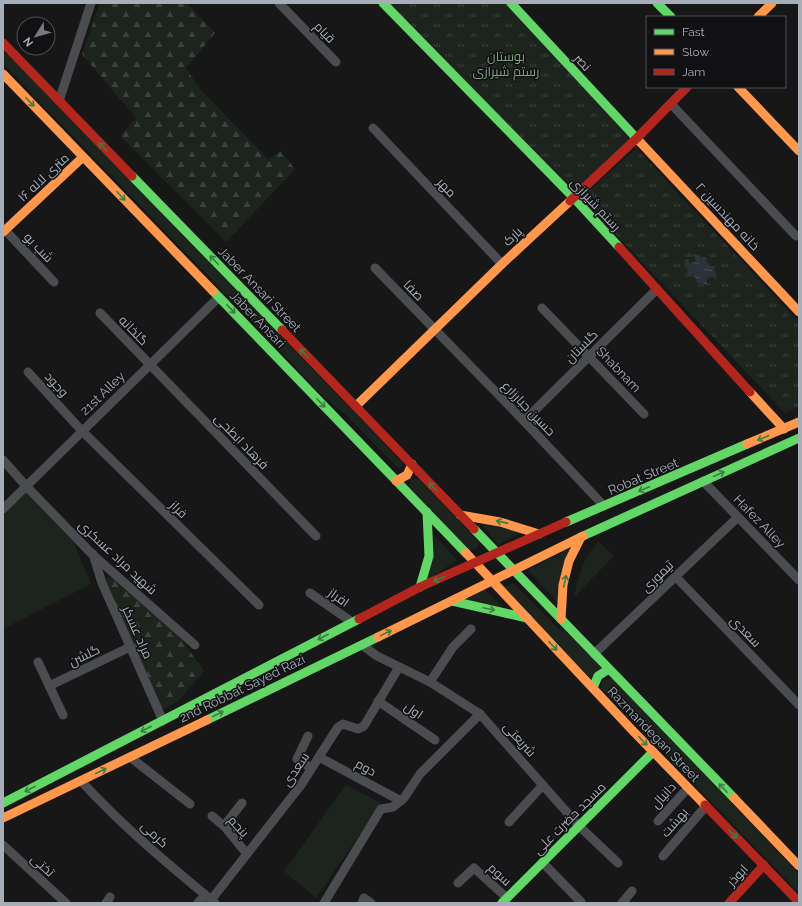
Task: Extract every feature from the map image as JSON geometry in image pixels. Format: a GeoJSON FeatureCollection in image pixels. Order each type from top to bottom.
{"type":"FeatureCollection","features":[{"type":"Feature","properties":{"kind":"main road","name":"رستم شیرازی"},"geometry":{"type":"LineString","coordinates":[[383,3],[573,197],[784,429]]}},
{"type":"Feature","properties":{"kind":"main road","name":"نصر"},"geometry":{"type":"LineString","coordinates":[[510,3],[637,138]]}},
{"type":"Feature","properties":{"kind":"main road"},"geometry":{"type":"LineString","coordinates":[[657,3],[670,16]]}},
{"type":"Feature","properties":{"kind":"main road"},"geometry":{"type":"LineString","coordinates":[[759,16],[772,3]]}},
{"type":"Feature","properties":{"kind":"main road","name":"Jaber Ansari Street"},"geometry":{"type":"LineString","coordinates":[[3,43],[497,553]]}},
{"type":"Feature","properties":{"kind":"main road","name":"Jaber Ansari"},"geometry":{"type":"LineString","coordinates":[[3,74],[493,582]]}},
{"type":"Feature","properties":{"kind":"main road","name":"پارک"},"geometry":{"type":"LineString","coordinates":[[356,406],[502,264],[637,138],[686,88]]}},
{"type":"Feature","properties":{"kind":"main road"},"geometry":{"type":"LineString","coordinates":[[739,88],[799,152]]}},
{"type":"Feature","properties":{"kind":"main road","name":"خانه مهندسین ۲"},"geometry":{"type":"LineString","coordinates":[[637,138],[799,312]]}},
{"type":"Feature","properties":{"kind":"main road","name":"۱۶ متری لاله"},"geometry":{"type":"LineString","coordinates":[[4,231],[83,157]]}},
{"type":"Feature","properties":{"kind":"main road","name":"Robat Street"},"geometry":{"type":"LineString","coordinates":[[475,563],[799,422]]}},
{"type":"Feature","properties":{"kind":"main road"},"geometry":{"type":"LineString","coordinates":[[497,553],[514,571],[581,537],[703,481],[798,440]]}},
{"type":"Feature","properties":{"kind":"main road"},"geometry":{"type":"LineString","coordinates":[[396,481],[408,475],[412,464]]}},
{"type":"Feature","properties":{"kind":"main road"},"geometry":{"type":"LineString","coordinates":[[420,587],[429,556],[427,512]]}},
{"type":"Feature","properties":{"kind":"main road"},"geometry":{"type":"LineString","coordinates":[[460,515],[486,518],[539,534]]}},
{"type":"Feature","properties":{"kind":"main road"},"geometry":{"type":"LineString","coordinates":[[561,619],[563,585],[569,561],[581,537]]}},
{"type":"Feature","properties":{"kind":"main road","name":"2nd Robbat Sayed Razi"},"geometry":{"type":"LineString","coordinates":[[3,818],[130,757],[278,673],[352,622],[420,587],[475,563]]}},
{"type":"Feature","properties":{"kind":"main road","name":"2nd Robbat Sayed Razi"},"geometry":{"type":"LineString","coordinates":[[4,800],[163,720],[278,673],[362,645],[514,571]]}},
{"type":"Feature","properties":{"kind":"main road","name":"Razmandegan Street"},"geometry":{"type":"LineString","coordinates":[[514,571],[799,866]]}},
{"type":"Feature","properties":{"kind":"main road","name":"Razmandegan Street"},"geometry":{"type":"LineString","coordinates":[[493,582],[653,752],[799,902]]}},
{"type":"Feature","properties":{"kind":"main road"},"geometry":{"type":"LineString","coordinates":[[452,601],[527,618]]}},
{"type":"Feature","properties":{"kind":"main road"},"geometry":{"type":"LineString","coordinates":[[593,688],[596,678],[602,672],[609,669]]}},
{"type":"Feature","properties":{"kind":"main road","name":"مسجد حضرت علی"},"geometry":{"type":"LineString","coordinates":[[505,901],[653,752]]}},
{"type":"Feature","properties":{"kind":"main road","name":"ابوذر"},"geometry":{"type":"LineString","coordinates":[[729,903],[764,865]]}},
{"type":"Feature","properties":{"kind":"street"},"geometry":{"type":"LineString","coordinates":[[59,101],[91,3]]}},
{"type":"Feature","properties":{"kind":"street","name":"قیام"},"geometry":{"type":"LineString","coordinates":[[279,3],[336,62]]}},
{"type":"Feature","properties":{"kind":"street"},"geometry":{"type":"LineString","coordinates":[[671,104],[796,236]]}},
{"type":"Feature","properties":{"kind":"street","name":"مهر"},"geometry":{"type":"LineString","coordinates":[[373,128],[502,264]]}},
{"type":"Feature","properties":{"kind":"street","name":"شب بو"},"geometry":{"type":"LineString","coordinates":[[4,231],[54,282]]}},
{"type":"Feature","properties":{"kind":"street","name":"صفا"},"geometry":{"type":"LineString","coordinates":[[375,268],[434,330]]}},
{"type":"Feature","properties":{"kind":"street","name":"گلستان"},"geometry":{"type":"LineString","coordinates":[[524,420],[657,289]]}},
{"type":"Feature","properties":{"kind":"street","name":"21st Alley"},"geometry":{"type":"LineString","coordinates":[[3,509],[219,297]]}},
{"type":"Feature","properties":{"kind":"street","name":"Shabnam"},"geometry":{"type":"LineString","coordinates":[[542,308],[644,414]]}},
{"type":"Feature","properties":{"kind":"street","name":"گلخانه"},"geometry":{"type":"LineString","coordinates":[[100,313],[149,365]]}},
{"type":"Feature","properties":{"kind":"street","name":"حسین جبارزارع"},"geometry":{"type":"LineString","coordinates":[[434,330],[524,420],[604,506]]}},
{"type":"Feature","properties":{"kind":"street","name":"فرهاد ابطحی"},"geometry":{"type":"LineString","coordinates":[[149,365],[316,536]]}},
{"type":"Feature","properties":{"kind":"street","name":"وجود"},"geometry":{"type":"LineString","coordinates":[[28,372],[82,431]]}},
{"type":"Feature","properties":{"kind":"street","name":"فراز"},"geometry":{"type":"LineString","coordinates":[[82,431],[259,605]]}},
{"type":"Feature","properties":{"kind":"street"},"geometry":{"type":"LineString","coordinates":[[3,460],[26,486]]}},
{"type":"Feature","properties":{"kind":"street","name":"Hafez Alley"},"geometry":{"type":"LineString","coordinates":[[703,481],[799,580]]}},
{"type":"Feature","properties":{"kind":"street","name":"شهید مراد عسکری"},"geometry":{"type":"LineString","coordinates":[[26,486],[92,554],[195,645]]}},
{"type":"Feature","properties":{"kind":"street","name":"تیموری"},"geometry":{"type":"LineString","coordinates":[[594,654],[738,517]]}},
{"type":"Feature","properties":{"kind":"street","name":"مراد عسکر"},"geometry":{"type":"LineString","coordinates":[[92,554],[102,583],[163,720]]}},
{"type":"Feature","properties":{"kind":"street","name":"سعدی"},"geometry":{"type":"LineString","coordinates":[[675,576],[799,705]]}},
{"type":"Feature","properties":{"kind":"street","name":"افراز"},"geometry":{"type":"LineString","coordinates":[[310,592],[352,622]]}},
{"type":"Feature","properties":{"kind":"street"},"geometry":{"type":"LineString","coordinates":[[430,682],[453,647],[471,629]]}},
{"type":"Feature","properties":{"kind":"street","name":"شریعتی"},"geometry":{"type":"LineString","coordinates":[[362,645],[377,656],[430,682],[480,714],[579,826]]}},
{"type":"Feature","properties":{"kind":"street","name":"گلشن"},"geometry":{"type":"LineString","coordinates":[[49,686],[130,647]]}},
{"type":"Feature","properties":{"kind":"street"},"geometry":{"type":"LineString","coordinates":[[38,662],[62,715]]}},
{"type":"Feature","properties":{"kind":"street","name":"سعدی"},"geometry":{"type":"LineString","coordinates":[[210,899],[301,785],[338,726],[343,724],[358,729],[364,726],[399,667]]}},
{"type":"Feature","properties":{"kind":"street","name":"اول"},"geometry":{"type":"LineString","coordinates":[[378,701],[435,740]]}},
{"type":"Feature","properties":{"kind":"street"},"geometry":{"type":"LineString","coordinates":[[324,903],[381,809],[394,807],[401,801],[420,774],[480,714]]}},
{"type":"Feature","properties":{"kind":"street"},"geometry":{"type":"LineString","coordinates":[[308,736],[297,759],[312,768]]}},
{"type":"Feature","properties":{"kind":"street"},"geometry":{"type":"LineString","coordinates":[[130,757],[190,804]]}},
{"type":"Feature","properties":{"kind":"street","name":"دوم"},"geometry":{"type":"LineString","coordinates":[[319,757],[401,801]]}},
{"type":"Feature","properties":{"kind":"street","name":"کرمی"},"geometry":{"type":"LineString","coordinates":[[81,781],[106,807],[168,864],[210,899]]}},
{"type":"Feature","properties":{"kind":"street"},"geometry":{"type":"LineString","coordinates":[[509,822],[543,785]]}},
{"type":"Feature","properties":{"kind":"street","name":"دانیال"},"geometry":{"type":"LineString","coordinates":[[658,821],[688,788]]}},
{"type":"Feature","properties":{"kind":"street"},"geometry":{"type":"LineString","coordinates":[[224,826],[242,803]]}},
{"type":"Feature","properties":{"kind":"street","name":"بهشت"},"geometry":{"type":"LineString","coordinates":[[663,856],[706,806]]}},
{"type":"Feature","properties":{"kind":"street","name":"پنجم"},"geometry":{"type":"LineString","coordinates":[[212,816],[224,826],[247,854]]}},
{"type":"Feature","properties":{"kind":"street"},"geometry":{"type":"LineString","coordinates":[[579,826],[618,863]]}},
{"type":"Feature","properties":{"kind":"street","name":"تختی"},"geometry":{"type":"LineString","coordinates":[[3,845],[66,903]]}},
{"type":"Feature","properties":{"kind":"street"},"geometry":{"type":"LineString","coordinates":[[543,863],[581,902]]}},
{"type":"Feature","properties":{"kind":"street","name":"سوم"},"geometry":{"type":"LineString","coordinates":[[458,883],[474,868],[505,901]]}},
{"type":"Feature","properties":{"kind":"street"},"geometry":{"type":"LineString","coordinates":[[622,903],[632,891]]}},
{"type":"Feature","properties":{"kind":"street"},"geometry":{"type":"LineString","coordinates":[[198,903],[210,899]]}},
{"type":"Feature","properties":{"kind":"green space"},"geometry":{"type":"Polygon","coordinates":[[[100,3],[187,3],[215,33],[186,68],[200,89],[268,159],[281,151],[295,169],[226,242],[120,136],[136,118],[82,54],[100,3]]]}},
{"type":"Feature","properties":{"kind":"green space","name":"بوستان رستم شیرازی"},"geometry":{"type":"Polygon","coordinates":[[[383,3],[510,3],[637,138],[573,197],[383,3]]]}},
{"type":"Feature","properties":{"kind":"green space"},"geometry":{"type":"Polygon","coordinates":[[[3,52],[11,57],[402,462],[402,466],[400,468],[396,466],[348,417],[320,393],[3,64],[3,52]]]}},
{"type":"Feature","properties":{"kind":"green space"},"geometry":{"type":"Polygon","coordinates":[[[636,148],[799,322],[799,406],[785,413],[581,198],[636,148]],[[695,257],[696,260],[692,263],[686,260],[690,275],[692,274],[701,284],[709,284],[707,280],[710,276],[713,276],[716,280],[712,268],[710,264],[700,258],[695,257]]]}},
{"type":"Feature","properties":{"kind":"green space"},"geometry":{"type":"Polygon","coordinates":[[[415,478],[420,481],[480,543],[477,548],[471,550],[412,489],[409,484],[411,480],[415,478]]]}},
{"type":"Feature","properties":{"kind":"green space"},"geometry":{"type":"Polygon","coordinates":[[[26,493],[74,543],[91,584],[3,629],[3,516],[26,493]]]}},
{"type":"Feature","properties":{"kind":"green space"},"geometry":{"type":"Polygon","coordinates":[[[479,521],[522,532],[498,545],[479,521]]]}},
{"type":"Feature","properties":{"kind":"green space"},"geometry":{"type":"Polygon","coordinates":[[[435,536],[457,560],[426,581],[433,556],[435,536]]]}},
{"type":"Feature","properties":{"kind":"green space"},"geometry":{"type":"Polygon","coordinates":[[[599,542],[614,556],[574,597],[585,560],[599,542]]]}},
{"type":"Feature","properties":{"kind":"green space"},"geometry":{"type":"Polygon","coordinates":[[[570,548],[558,603],[528,570],[570,548]]]}},
{"type":"Feature","properties":{"kind":"green space"},"geometry":{"type":"Polygon","coordinates":[[[111,577],[151,609],[181,639],[204,671],[178,701],[163,709],[103,579],[111,577]]]}},
{"type":"Feature","properties":{"kind":"green space"},"geometry":{"type":"Polygon","coordinates":[[[513,583],[557,627],[568,634],[603,668],[591,679],[503,587],[513,583]]]}},
{"type":"Feature","properties":{"kind":"green space"},"geometry":{"type":"Polygon","coordinates":[[[485,590],[505,609],[463,601],[485,590]]]}},
{"type":"Feature","properties":{"kind":"green space"},"geometry":{"type":"Polygon","coordinates":[[[612,678],[799,874],[799,893],[602,689],[602,683],[607,679],[612,678]]]}},
{"type":"Feature","properties":{"kind":"green space"},"geometry":{"type":"Polygon","coordinates":[[[346,785],[381,803],[316,898],[284,871],[346,785]]]}},
{"type":"Feature","properties":{"kind":"water"},"geometry":{"type":"Polygon","coordinates":[[[693,255],[699,255],[702,258],[703,256],[707,258],[706,261],[711,266],[715,267],[716,281],[713,276],[710,276],[707,280],[707,283],[711,285],[697,283],[697,280],[692,274],[689,275],[687,273],[688,270],[684,265],[686,259],[688,259],[690,263],[694,262],[696,260],[693,255]]]}},
{"type":"Feature","properties":{"kind":"traffic: fast"},"geometry":{"type":"LineString","coordinates":[[383,3],[573,197],[619,247]]}},
{"type":"Feature","properties":{"kind":"traffic: fast"},"geometry":{"type":"LineString","coordinates":[[511,3],[640,142]]}},
{"type":"Feature","properties":{"kind":"traffic: fast"},"geometry":{"type":"LineString","coordinates":[[657,3],[670,16]]}},
{"type":"Feature","properties":{"kind":"traffic: fast"},"geometry":{"type":"LineString","coordinates":[[132,176],[282,330]]}},
{"type":"Feature","properties":{"kind":"traffic: fast"},"geometry":{"type":"LineString","coordinates":[[213,291],[466,553]]}},
{"type":"Feature","properties":{"kind":"traffic: fast"},"geometry":{"type":"LineString","coordinates":[[583,536],[799,438]]}},
{"type":"Feature","properties":{"kind":"traffic: fast"},"geometry":{"type":"LineString","coordinates":[[566,522],[747,444]]}},
{"type":"Feature","properties":{"kind":"traffic: fast"},"geometry":{"type":"LineString","coordinates":[[420,587],[429,556],[427,512]]}},
{"type":"Feature","properties":{"kind":"traffic: fast"},"geometry":{"type":"LineString","coordinates":[[474,529],[734,798]]}},
{"type":"Feature","properties":{"kind":"traffic: fast"},"geometry":{"type":"LineString","coordinates":[[452,601],[527,618]]}},
{"type":"Feature","properties":{"kind":"traffic: fast"},"geometry":{"type":"LineString","coordinates":[[3,803],[359,619]]}},
{"type":"Feature","properties":{"kind":"traffic: fast"},"geometry":{"type":"LineString","coordinates":[[207,720],[378,637]]}},
{"type":"Feature","properties":{"kind":"traffic: fast"},"geometry":{"type":"LineString","coordinates":[[593,688],[598,676],[609,669]]}},
{"type":"Feature","properties":{"kind":"traffic: fast"},"geometry":{"type":"LineString","coordinates":[[502,903],[653,752]]}},
{"type":"Feature","properties":{"kind":"traffic: slow"},"geometry":{"type":"LineString","coordinates":[[759,16],[772,3]]}},
{"type":"Feature","properties":{"kind":"traffic: slow"},"geometry":{"type":"LineString","coordinates":[[3,74],[213,291]]}},
{"type":"Feature","properties":{"kind":"traffic: slow"},"geometry":{"type":"LineString","coordinates":[[739,88],[799,151]]}},
{"type":"Feature","properties":{"kind":"traffic: slow"},"geometry":{"type":"LineString","coordinates":[[640,142],[799,312]]}},
{"type":"Feature","properties":{"kind":"traffic: slow"},"geometry":{"type":"LineString","coordinates":[[3,232],[83,157]]}},
{"type":"Feature","properties":{"kind":"traffic: slow"},"geometry":{"type":"LineString","coordinates":[[356,406],[502,264],[570,201]]}},
{"type":"Feature","properties":{"kind":"traffic: slow"},"geometry":{"type":"LineString","coordinates":[[750,392],[784,429]]}},
{"type":"Feature","properties":{"kind":"traffic: slow"},"geometry":{"type":"LineString","coordinates":[[747,444],[799,422]]}},
{"type":"Feature","properties":{"kind":"traffic: slow"},"geometry":{"type":"LineString","coordinates":[[396,481],[407,475],[412,464]]}},
{"type":"Feature","properties":{"kind":"traffic: slow"},"geometry":{"type":"LineString","coordinates":[[460,515],[500,522],[539,534]]}},
{"type":"Feature","properties":{"kind":"traffic: slow"},"geometry":{"type":"LineString","coordinates":[[378,637],[583,536]]}},
{"type":"Feature","properties":{"kind":"traffic: slow"},"geometry":{"type":"LineString","coordinates":[[561,619],[563,585],[569,561],[581,537]]}},
{"type":"Feature","properties":{"kind":"traffic: slow"},"geometry":{"type":"LineString","coordinates":[[466,553],[633,731],[705,805]]}},
{"type":"Feature","properties":{"kind":"traffic: slow"},"geometry":{"type":"LineString","coordinates":[[3,818],[207,720]]}},
{"type":"Feature","properties":{"kind":"traffic: slow"},"geometry":{"type":"LineString","coordinates":[[734,798],[799,866]]}},
{"type":"Feature","properties":{"kind":"traffic: jam"},"geometry":{"type":"LineString","coordinates":[[3,43],[132,176]]}},
{"type":"Feature","properties":{"kind":"traffic: jam"},"geometry":{"type":"LineString","coordinates":[[570,201],[637,138],[686,88]]}},
{"type":"Feature","properties":{"kind":"traffic: jam"},"geometry":{"type":"LineString","coordinates":[[619,247],[750,392]]}},
{"type":"Feature","properties":{"kind":"traffic: jam"},"geometry":{"type":"LineString","coordinates":[[282,330],[474,529]]}},
{"type":"Feature","properties":{"kind":"traffic: jam"},"geometry":{"type":"LineString","coordinates":[[359,619],[420,587],[566,522]]}},
{"type":"Feature","properties":{"kind":"traffic: jam"},"geometry":{"type":"LineString","coordinates":[[705,805],[799,902]]}},
{"type":"Feature","properties":{"kind":"traffic: jam"},"geometry":{"type":"LineString","coordinates":[[729,903],[764,865]]}}]}
